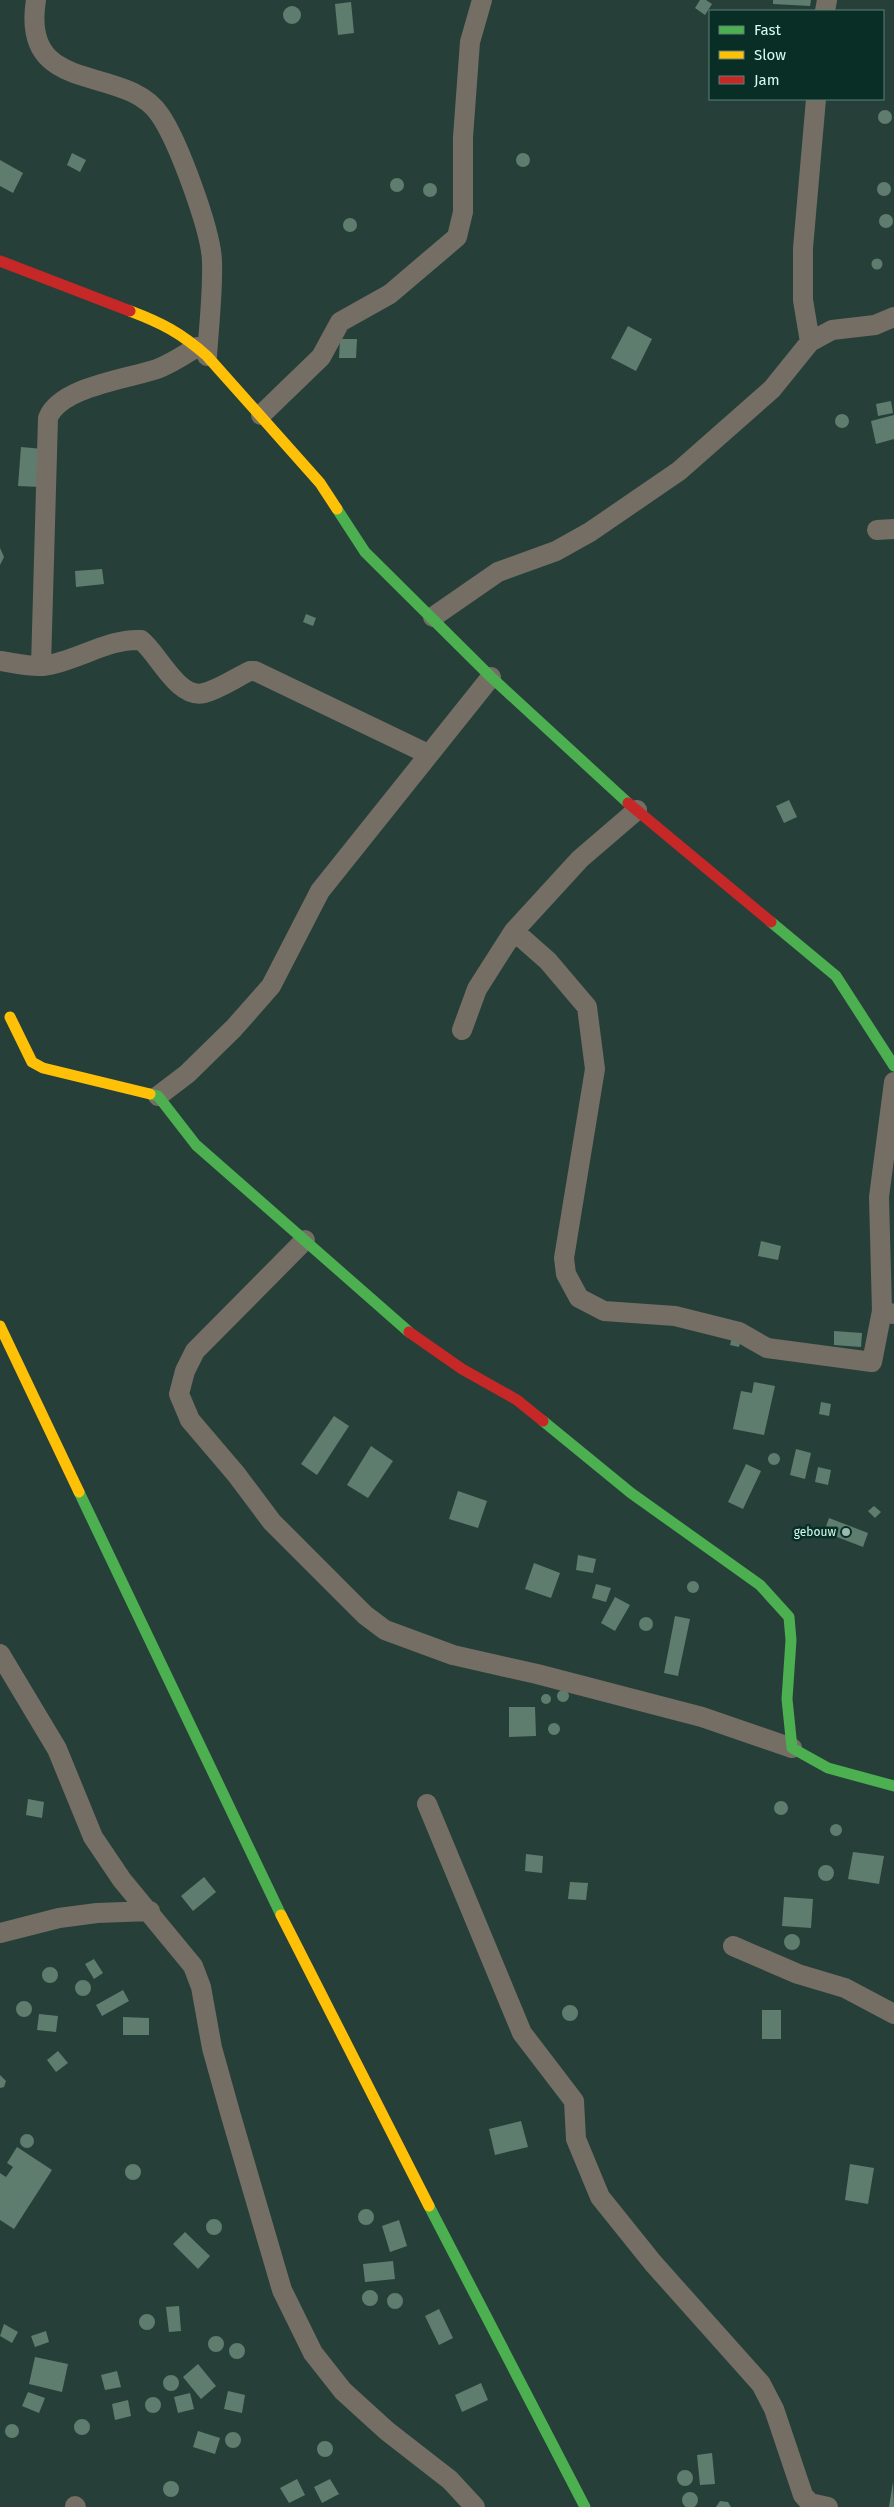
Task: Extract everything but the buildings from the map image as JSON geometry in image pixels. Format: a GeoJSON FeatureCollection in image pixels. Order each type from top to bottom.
{"type":"FeatureCollection","features":[{"type":"Feature","properties":{"kind":"street"},"geometry":{"type":"LineString","coordinates":[[36,0],[34,10],[37,39],[45,57],[59,66],[128,91],[150,103],[160,114],[172,137],[202,213],[212,259],[202,352]]}},
{"type":"Feature","properties":{"kind":"street"},"geometry":{"type":"LineString","coordinates":[[262,415],[321,357],[340,322],[390,294],[457,237],[464,212],[463,137],[470,42],[482,0]]}},
{"type":"Feature","properties":{"kind":"street"},"geometry":{"type":"LineString","coordinates":[[810,342],[803,300],[803,248],[816,100]]}},
{"type":"Feature","properties":{"kind":"street"},"geometry":{"type":"LineString","coordinates":[[0,261],[168,326],[202,352],[262,415],[320,483],[365,552],[492,677],[606,784],[836,976],[894,1066]]}},
{"type":"Feature","properties":{"kind":"street"},"geometry":{"type":"LineString","coordinates":[[434,618],[498,572],[556,551],[590,532],[679,471],[772,389],[810,342],[832,330],[875,325],[894,317]]}},
{"type":"Feature","properties":{"kind":"street"},"geometry":{"type":"LineString","coordinates":[[42,666],[48,418],[52,408],[62,399],[202,352]]}},
{"type":"Feature","properties":{"kind":"street"},"geometry":{"type":"LineString","coordinates":[[0,661],[42,666],[80,656],[124,641],[141,640],[150,647],[181,687],[191,692],[201,694],[250,671],[255,671],[428,754]]}},
{"type":"Feature","properties":{"kind":"street"},"geometry":{"type":"LineString","coordinates":[[158,1096],[188,1074],[234,1028],[271,986],[320,891],[351,855],[428,754],[492,677]]}},
{"type":"Feature","properties":{"kind":"street"},"geometry":{"type":"LineString","coordinates":[[462,1030],[477,989],[514,931],[580,859],[637,810]]}},
{"type":"Feature","properties":{"kind":"street"},"geometry":{"type":"LineString","coordinates":[[514,931],[548,961],[587,1007],[594,1069],[564,1258],[566,1274],[579,1298],[604,1311],[675,1316],[738,1332],[767,1348],[872,1362],[888,1313],[879,1197],[894,1082]]}},
{"type":"Feature","properties":{"kind":"street"},"geometry":{"type":"LineString","coordinates":[[10,1017],[32,1062],[43,1068],[158,1096],[196,1145],[419,1341],[517,1400],[631,1493],[760,1585],[789,1617],[792,1640],[787,1699],[792,1748]]}},
{"type":"Feature","properties":{"kind":"street"},"geometry":{"type":"LineString","coordinates":[[305,1240],[195,1351],[185,1372],[179,1394],[190,1420],[236,1474],[272,1522],[365,1615],[385,1630],[453,1655],[546,1676],[702,1717],[792,1748],[812,1763],[851,1777],[894,1786]]}},
{"type":"Feature","properties":{"kind":"street"},"geometry":{"type":"LineString","coordinates":[[0,1326],[301,1957],[585,2507]]}},
{"type":"Feature","properties":{"kind":"street"},"geometry":{"type":"LineString","coordinates":[[0,1654],[57,1749],[93,1837],[122,1880],[150,1911],[193,1966],[200,1987],[212,2048],[228,2108],[282,2290],[313,2353],[343,2392],[387,2431],[450,2480],[475,2507]]}},
{"type":"Feature","properties":{"kind":"street"},"geometry":{"type":"LineString","coordinates":[[428,1804],[522,2033],[574,2101],[576,2139],[600,2197],[653,2263],[761,2384],[774,2409],[803,2495],[810,2503],[828,2507]]}},
{"type":"Feature","properties":{"kind":"street"},"geometry":{"type":"LineString","coordinates":[[0,1933],[59,1918],[97,1913],[150,1911]]}},
{"type":"Feature","properties":{"kind":"street"},"geometry":{"type":"LineString","coordinates":[[733,1946],[798,1974],[845,1988],[894,2014]]}},
{"type":"Feature","properties":{"kind":"traffic: fast"},"geometry":{"type":"LineString","coordinates":[[337,509],[365,552],[491,677],[628,803]]}},
{"type":"Feature","properties":{"kind":"traffic: fast"},"geometry":{"type":"LineString","coordinates":[[771,922],[836,976],[894,1066]]}},
{"type":"Feature","properties":{"kind":"traffic: fast"},"geometry":{"type":"LineString","coordinates":[[150,1094],[158,1096],[196,1145],[409,1332]]}},
{"type":"Feature","properties":{"kind":"traffic: fast"},"geometry":{"type":"LineString","coordinates":[[543,1421],[631,1493],[760,1585],[789,1617],[791,1640],[787,1699],[792,1748],[828,1768],[894,1786]]}},
{"type":"Feature","properties":{"kind":"traffic: fast"},"geometry":{"type":"LineString","coordinates":[[79,1492],[281,1915]]}},
{"type":"Feature","properties":{"kind":"traffic: fast"},"geometry":{"type":"LineString","coordinates":[[429,2206],[585,2507]]}},
{"type":"Feature","properties":{"kind":"traffic: slow"},"geometry":{"type":"LineString","coordinates":[[130,311],[171,329],[207,356],[320,483],[337,509]]}},
{"type":"Feature","properties":{"kind":"traffic: slow"},"geometry":{"type":"LineString","coordinates":[[10,1017],[32,1062],[43,1068],[150,1094]]}},
{"type":"Feature","properties":{"kind":"traffic: slow"},"geometry":{"type":"LineString","coordinates":[[0,1326],[79,1492]]}},
{"type":"Feature","properties":{"kind":"traffic: slow"},"geometry":{"type":"LineString","coordinates":[[281,1915],[429,2206]]}},
{"type":"Feature","properties":{"kind":"traffic: jam"},"geometry":{"type":"LineString","coordinates":[[0,261],[130,311]]}},
{"type":"Feature","properties":{"kind":"traffic: jam"},"geometry":{"type":"LineString","coordinates":[[628,803],[771,922]]}},
{"type":"Feature","properties":{"kind":"traffic: jam"},"geometry":{"type":"LineString","coordinates":[[409,1332],[462,1369],[517,1400],[543,1421]]}},
{"type":"Feature","properties":{"kind":"place","name":"gebouw"},"geometry":{"type":"Point","coordinates":[846,1532]}}]}
